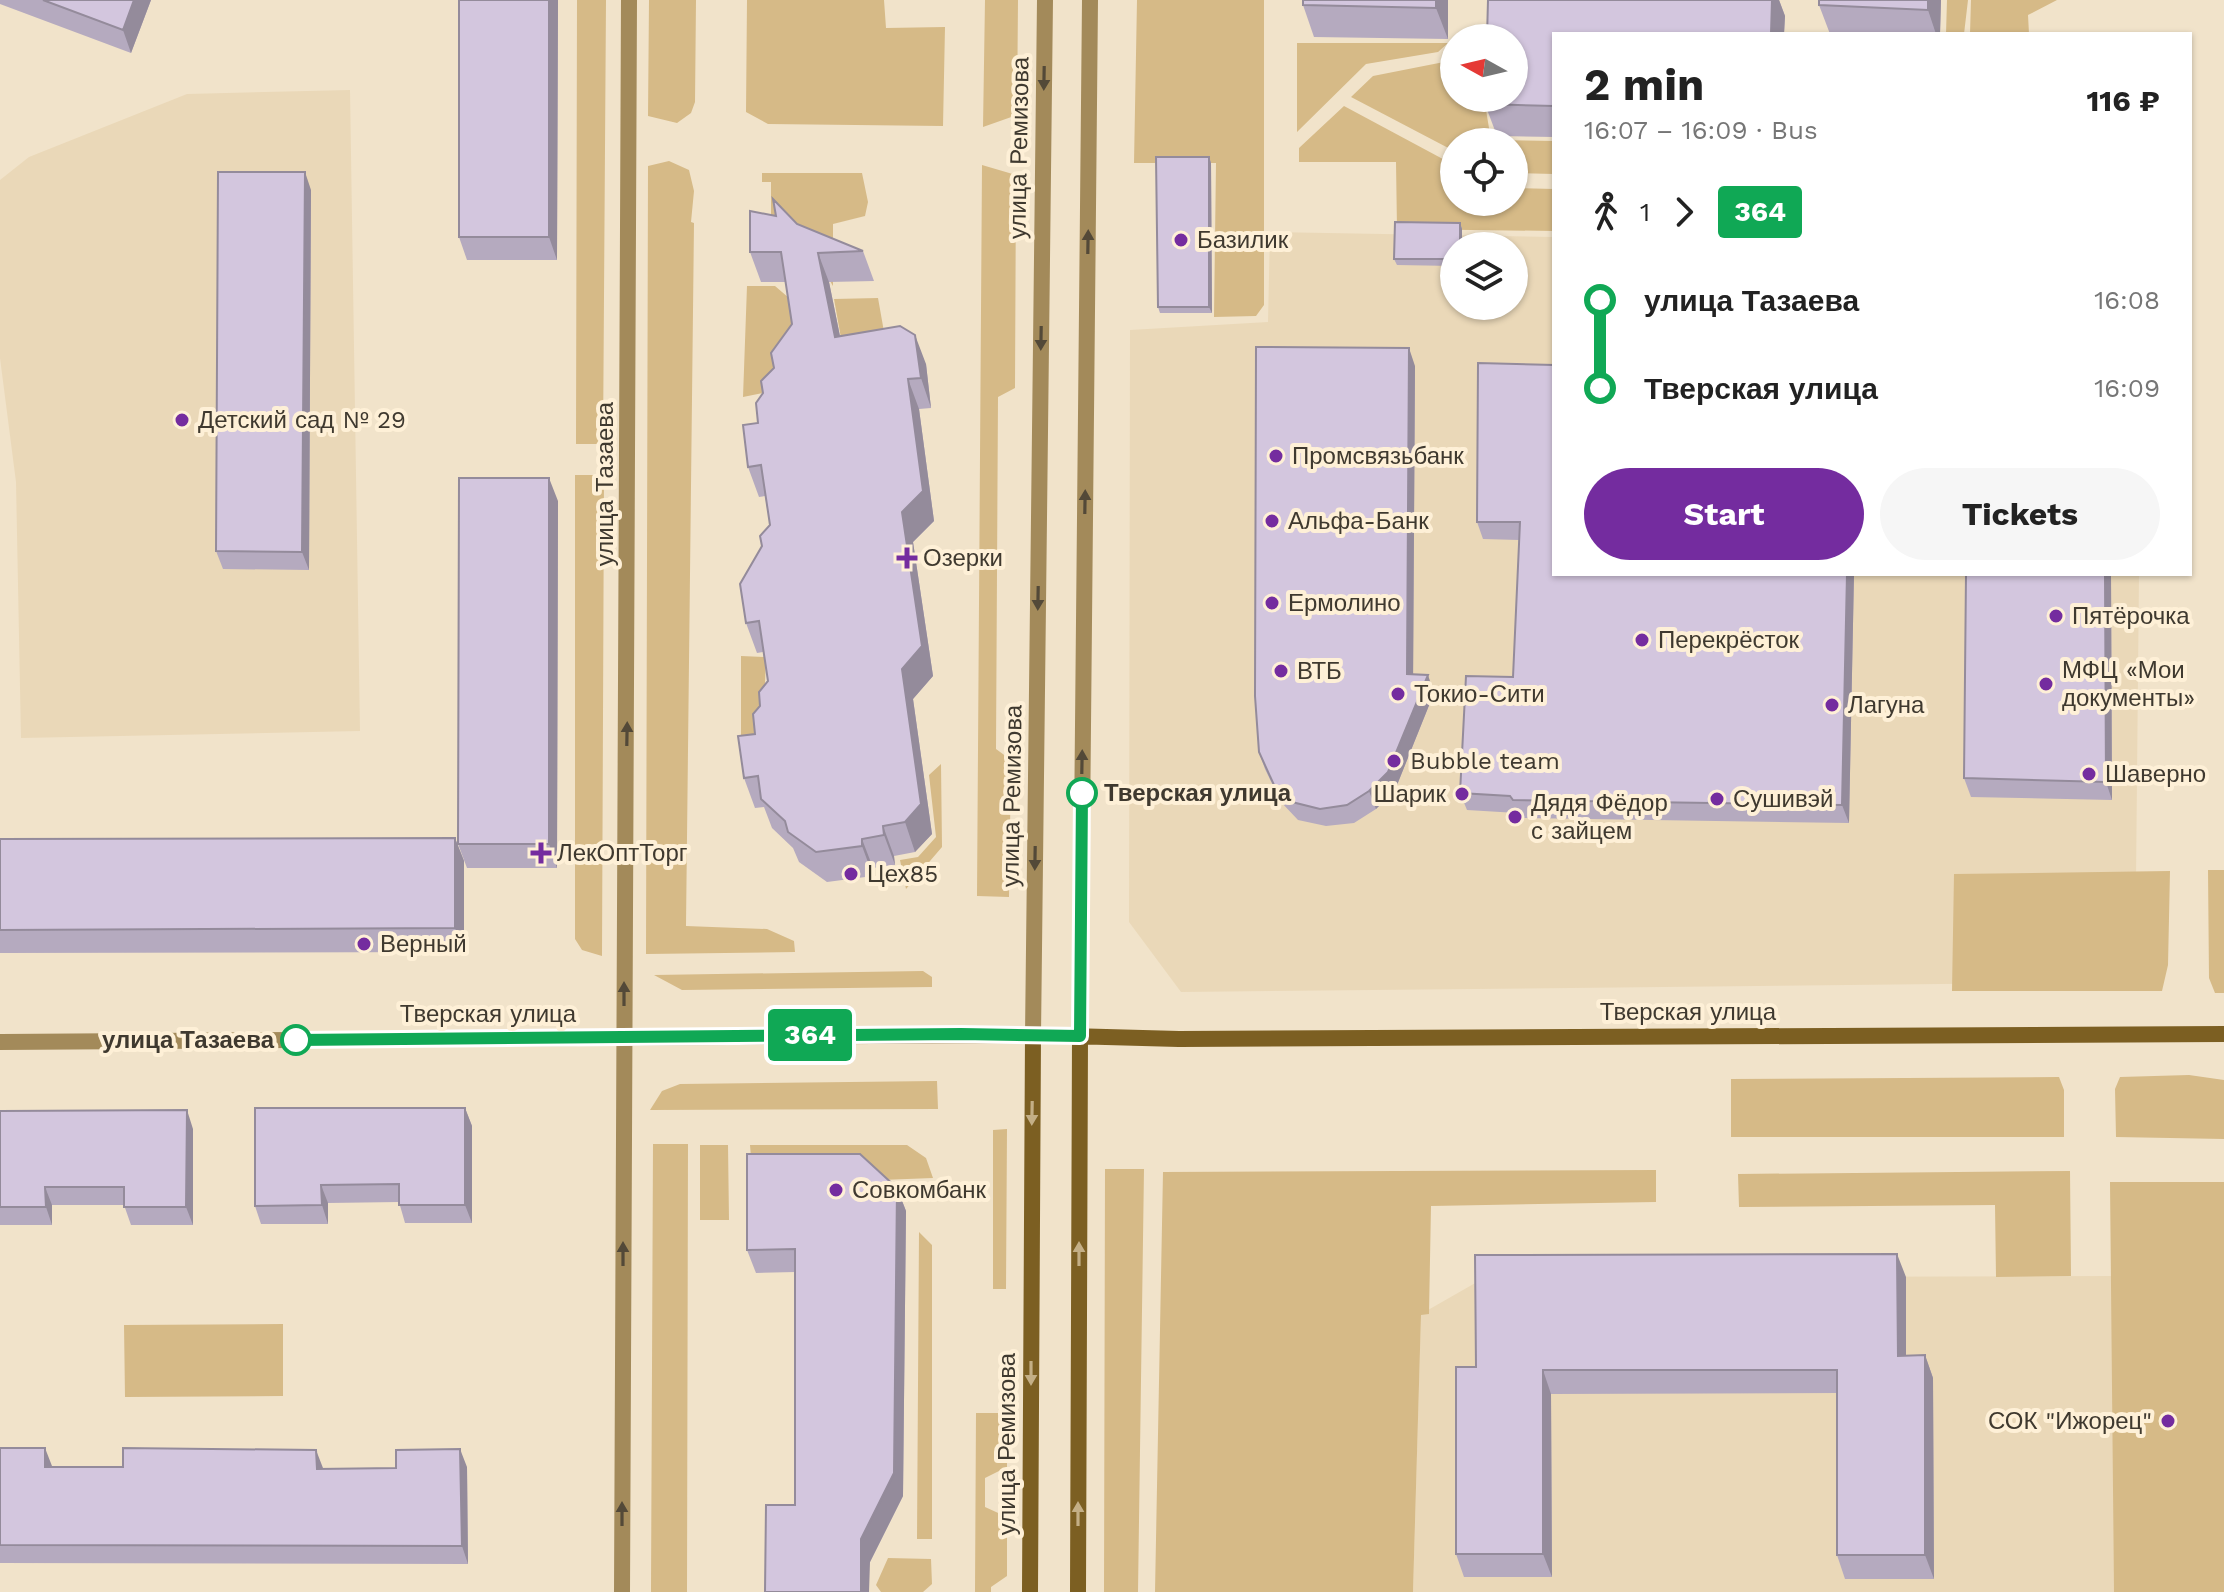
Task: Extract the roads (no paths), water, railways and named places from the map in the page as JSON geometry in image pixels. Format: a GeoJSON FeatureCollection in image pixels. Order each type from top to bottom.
{"type":"FeatureCollection","features":[{"type":"Feature","properties":{"kind":"main road","name":"Тверская улица"},"geometry":{"type":"LineString","coordinates":[[1033,1035],[2224,1034]]}},
{"type":"Feature","properties":{"kind":"main road","name":"улица Ремизова"},"geometry":{"type":"LineString","coordinates":[[1030,1592],[1033,1035]]}},
{"type":"Feature","properties":{"kind":"main road"},"geometry":{"type":"LineString","coordinates":[[1078,1592],[1080,1036]]}},
{"type":"Feature","properties":{"kind":"street","name":"улица Тазаева"},"geometry":{"type":"LineString","coordinates":[[622,1592],[629,0]]}},
{"type":"Feature","properties":{"kind":"street","name":"улица Ремизова"},"geometry":{"type":"LineString","coordinates":[[1033,1035],[1045,0]]}},
{"type":"Feature","properties":{"kind":"street"},"geometry":{"type":"LineString","coordinates":[[1080,1036],[1090,0]]}},
{"type":"Feature","properties":{"kind":"street","name":"Тверская улица"},"geometry":{"type":"LineString","coordinates":[[0,1042],[1033,1035]]}},
{"type":"Feature","properties":{"kind":"place","name":"Базилик"},"geometry":{"type":"Point","coordinates":[1181,240]}},
{"type":"Feature","properties":{"kind":"place","name":"Детский сад № 29"},"geometry":{"type":"Point","coordinates":[182,420]}},
{"type":"Feature","properties":{"kind":"place","name":"Промсвязьбанк"},"geometry":{"type":"Point","coordinates":[1276,456]}},
{"type":"Feature","properties":{"kind":"place","name":"Альфа-Банк"},"geometry":{"type":"Point","coordinates":[1272,521]}},
{"type":"Feature","properties":{"kind":"place","name":"Озерки"},"geometry":{"type":"Point","coordinates":[907,558]}},
{"type":"Feature","properties":{"kind":"place","name":"Ермолино"},"geometry":{"type":"Point","coordinates":[1272,603]}},
{"type":"Feature","properties":{"kind":"place","name":"Пятёрочка"},"geometry":{"type":"Point","coordinates":[2056,616]}},
{"type":"Feature","properties":{"kind":"place","name":"Перекрёсток"},"geometry":{"type":"Point","coordinates":[1642,640]}},
{"type":"Feature","properties":{"kind":"place","name":"ВТБ"},"geometry":{"type":"Point","coordinates":[1281,671]}},
{"type":"Feature","properties":{"kind":"place","name":"МФЦ «Мои документы»"},"geometry":{"type":"Point","coordinates":[2046,684]}},
{"type":"Feature","properties":{"kind":"place","name":"Токио-Сити"},"geometry":{"type":"Point","coordinates":[1398,694]}},
{"type":"Feature","properties":{"kind":"place","name":"Лагуна"},"geometry":{"type":"Point","coordinates":[1832,705]}},
{"type":"Feature","properties":{"kind":"place","name":"Bubble team"},"geometry":{"type":"Point","coordinates":[1394,761]}},
{"type":"Feature","properties":{"kind":"place","name":"Шаверно"},"geometry":{"type":"Point","coordinates":[2089,774]}},
{"type":"Feature","properties":{"kind":"place","name":"Тверская улица"},"geometry":{"type":"Point","coordinates":[1082,793]}},
{"type":"Feature","properties":{"kind":"place","name":"Шарик"},"geometry":{"type":"Point","coordinates":[1462,794]}},
{"type":"Feature","properties":{"kind":"place","name":"Сушивэй"},"geometry":{"type":"Point","coordinates":[1717,799]}},
{"type":"Feature","properties":{"kind":"place","name":"Дядя Фёдор с зайцем"},"geometry":{"type":"Point","coordinates":[1515,817]}},
{"type":"Feature","properties":{"kind":"place","name":"ЛекОптТорг"},"geometry":{"type":"Point","coordinates":[541,853]}},
{"type":"Feature","properties":{"kind":"place","name":"Цех85"},"geometry":{"type":"Point","coordinates":[851,874]}},
{"type":"Feature","properties":{"kind":"place","name":"Верный"},"geometry":{"type":"Point","coordinates":[364,944]}},
{"type":"Feature","properties":{"kind":"place","name":"улица Тазаева"},"geometry":{"type":"Point","coordinates":[296,1040]}},
{"type":"Feature","properties":{"kind":"place","name":"Совкомбанк"},"geometry":{"type":"Point","coordinates":[836,1190]}},
{"type":"Feature","properties":{"kind":"place","name":"СОК \"Ижорец\""},"geometry":{"type":"Point","coordinates":[2168,1421]}}]}
